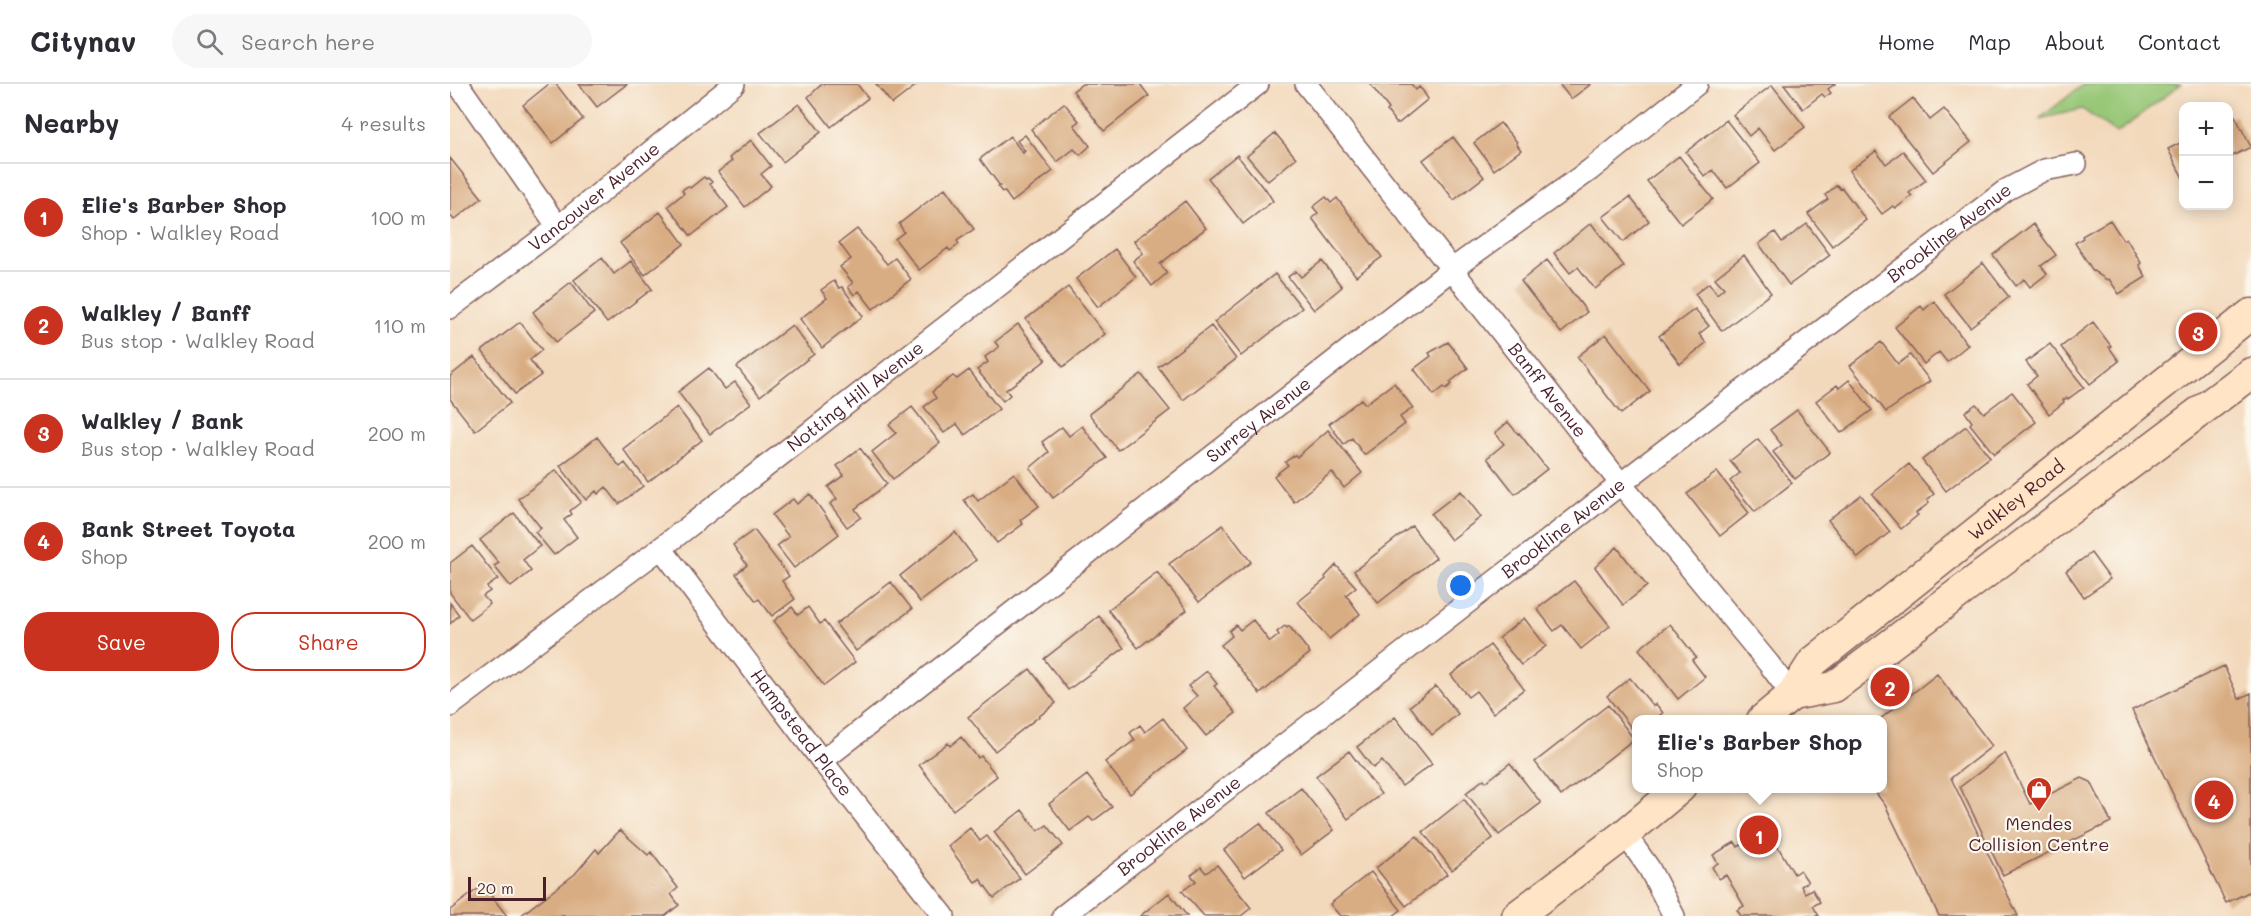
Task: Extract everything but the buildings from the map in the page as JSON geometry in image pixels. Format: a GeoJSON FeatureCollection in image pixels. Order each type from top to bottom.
{"type":"FeatureCollection","features":[{"type":"Feature","properties":{"kind":"main road","name":"Walkley Road"},"geometry":{"type":"LineString","coordinates":[[1768,715],[1792,695],[1812,662],[2251,314]]}},
{"type":"Feature","properties":{"kind":"main road","name":"Walkley Road"},"geometry":{"type":"LineString","coordinates":[[1792,695],[1834,687],[2251,373]]}},
{"type":"Feature","properties":{"kind":"main road"},"geometry":{"type":"LineString","coordinates":[[1517,916],[1675,793]]}},
{"type":"Feature","properties":{"kind":"street"},"geometry":{"type":"LineString","coordinates":[[458,84],[558,226]]}},
{"type":"Feature","properties":{"kind":"street","name":"Vancouver Avenue"},"geometry":{"type":"LineString","coordinates":[[450,308],[558,226],[734,84]]}},
{"type":"Feature","properties":{"kind":"street","name":"Notting Hill Avenue"},"geometry":{"type":"LineString","coordinates":[[450,706],[661,548],[1258,84]]}},
{"type":"Feature","properties":{"kind":"street","name":"Banff Avenue"},"geometry":{"type":"LineString","coordinates":[[1306,84],[1621,484],[1792,695]]}},
{"type":"Feature","properties":{"kind":"street","name":"Surrey Avenue"},"geometry":{"type":"LineString","coordinates":[[822,761],[1451,270],[1590,170],[1697,84]]}},
{"type":"Feature","properties":{"kind":"street","name":"Brookline Avenue"},"geometry":{"type":"LineString","coordinates":[[1063,916],[1621,484],[2006,190],[2044,170],[2076,164]]}},
{"type":"Feature","properties":{"kind":"street","name":"Hampstead Place"},"geometry":{"type":"LineString","coordinates":[[661,548],[822,761],[944,916]]}},
{"type":"Feature","properties":{"kind":"street"},"geometry":{"type":"LineString","coordinates":[[1625,834],[1649,868],[1674,916]]}},
{"type":"Feature","properties":{"kind":"green space"},"geometry":{"type":"Polygon","coordinates":[[[2084,84],[2181,84],[2117,133],[2082,109],[2039,119],[2084,84]]]}},
{"type":"Feature","properties":{"kind":"place","name":"Walkley / Bank"},"geometry":{"type":"Point","coordinates":[2198,332]}},
{"type":"Feature","properties":{"kind":"place","name":"Walkley / Banff"},"geometry":{"type":"Point","coordinates":[1890,687]}},
{"type":"Feature","properties":{"kind":"place","name":"Bank Street Toyota"},"geometry":{"type":"Point","coordinates":[2214,800]}},
{"type":"Feature","properties":{"kind":"place","name":"Mendes Collision Centre"},"geometry":{"type":"Point","coordinates":[2039,813]}},
{"type":"Feature","properties":{"kind":"place","name":"Elie's Barber Shop"},"geometry":{"type":"Point","coordinates":[1759,835]}}]}
